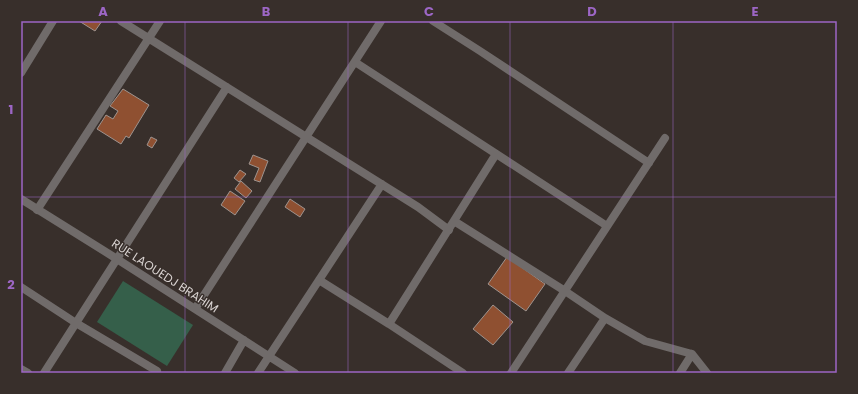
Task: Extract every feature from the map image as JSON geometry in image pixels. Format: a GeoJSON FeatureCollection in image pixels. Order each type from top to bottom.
{"type":"FeatureCollection","features":[{"type":"Feature","properties":{"kind":"street"},"geometry":{"type":"LineString","coordinates":[[21,73],[53,21]]}},
{"type":"Feature","properties":{"kind":"street"},"geometry":{"type":"LineString","coordinates":[[121,21],[382,184],[418,207],[449,230]]}},
{"type":"Feature","properties":{"kind":"street"},"geometry":{"type":"LineString","coordinates":[[37,210],[160,21]]}},
{"type":"Feature","properties":{"kind":"street"},"geometry":{"type":"LineString","coordinates":[[195,309],[381,21]]}},
{"type":"Feature","properties":{"kind":"street"},"geometry":{"type":"LineString","coordinates":[[433,21],[649,163]]}},
{"type":"Feature","properties":{"kind":"street"},"geometry":{"type":"LineString","coordinates":[[354,62],[607,226]]}},
{"type":"Feature","properties":{"kind":"street"},"geometry":{"type":"LineString","coordinates":[[44,373],[227,87]]}},
{"type":"Feature","properties":{"kind":"street"},"geometry":{"type":"LineString","coordinates":[[511,373],[665,138]]}},
{"type":"Feature","properties":{"kind":"street"},"geometry":{"type":"LineString","coordinates":[[389,324],[496,154]]}},
{"type":"Feature","properties":{"kind":"street"},"geometry":{"type":"LineString","coordinates":[[258,373],[382,184]]}},
{"type":"Feature","properties":{"kind":"street","name":"RUE LAOUEDJ BRAHIM"},"geometry":{"type":"LineString","coordinates":[[21,199],[296,373]]}},
{"type":"Feature","properties":{"kind":"street"},"geometry":{"type":"LineString","coordinates":[[454,221],[565,291],[604,318],[645,341],[692,354],[707,373]]}},
{"type":"Feature","properties":{"kind":"street"},"geometry":{"type":"LineString","coordinates":[[319,280],[463,373]]}},
{"type":"Feature","properties":{"kind":"street"},"geometry":{"type":"LineString","coordinates":[[21,287],[76,323],[157,372]]}},
{"type":"Feature","properties":{"kind":"street"},"geometry":{"type":"LineString","coordinates":[[568,373],[604,318]]}},
{"type":"Feature","properties":{"kind":"street"},"geometry":{"type":"LineString","coordinates":[[225,373],[244,340]]}},
{"type":"Feature","properties":{"kind":"street"},"geometry":{"type":"LineString","coordinates":[[680,373],[692,354]]}},
{"type":"Feature","properties":{"kind":"street"},"geometry":{"type":"LineString","coordinates":[[21,369],[28,373]]}},
{"type":"Feature","properties":{"kind":"green space"},"geometry":{"type":"Polygon","coordinates":[[[123,281],[193,325],[167,366],[97,322],[123,281]]]}},
{"type":"Feature","properties":{"kind":"building"},"geometry":{"type":"Polygon","coordinates":[[[79,21],[102,21],[95,31],[79,21]]]}},
{"type":"Feature","properties":{"kind":"building"},"geometry":{"type":"Polygon","coordinates":[[[123,89],[149,105],[129,138],[126,136],[121,144],[97,129],[106,115],[113,119],[118,111],[110,106],[123,89]]]}},
{"type":"Feature","properties":{"kind":"building"},"geometry":{"type":"Polygon","coordinates":[[[151,137],[157,140],[152,148],[147,145],[151,137]]]}},
{"type":"Feature","properties":{"kind":"building"},"geometry":{"type":"Polygon","coordinates":[[[253,155],[268,161],[260,182],[254,180],[259,168],[249,164],[253,155]]]}},
{"type":"Feature","properties":{"kind":"building"},"geometry":{"type":"Polygon","coordinates":[[[240,170],[246,174],[239,182],[234,178],[240,170]]]}},
{"type":"Feature","properties":{"kind":"building"},"geometry":{"type":"Polygon","coordinates":[[[241,181],[252,191],[246,198],[235,189],[241,181]]]}},
{"type":"Feature","properties":{"kind":"building"},"geometry":{"type":"Polygon","coordinates":[[[230,191],[245,201],[235,215],[221,205],[230,191]]]}},
{"type":"Feature","properties":{"kind":"building"},"geometry":{"type":"Polygon","coordinates":[[[290,199],[305,209],[300,217],[285,207],[290,199]]]}},
{"type":"Feature","properties":{"kind":"building"},"geometry":{"type":"Polygon","coordinates":[[[507,257],[545,284],[526,311],[488,284],[507,257]]]}},
{"type":"Feature","properties":{"kind":"building"},"geometry":{"type":"Polygon","coordinates":[[[493,305],[513,322],[493,345],[473,329],[493,305]]]}}]}
